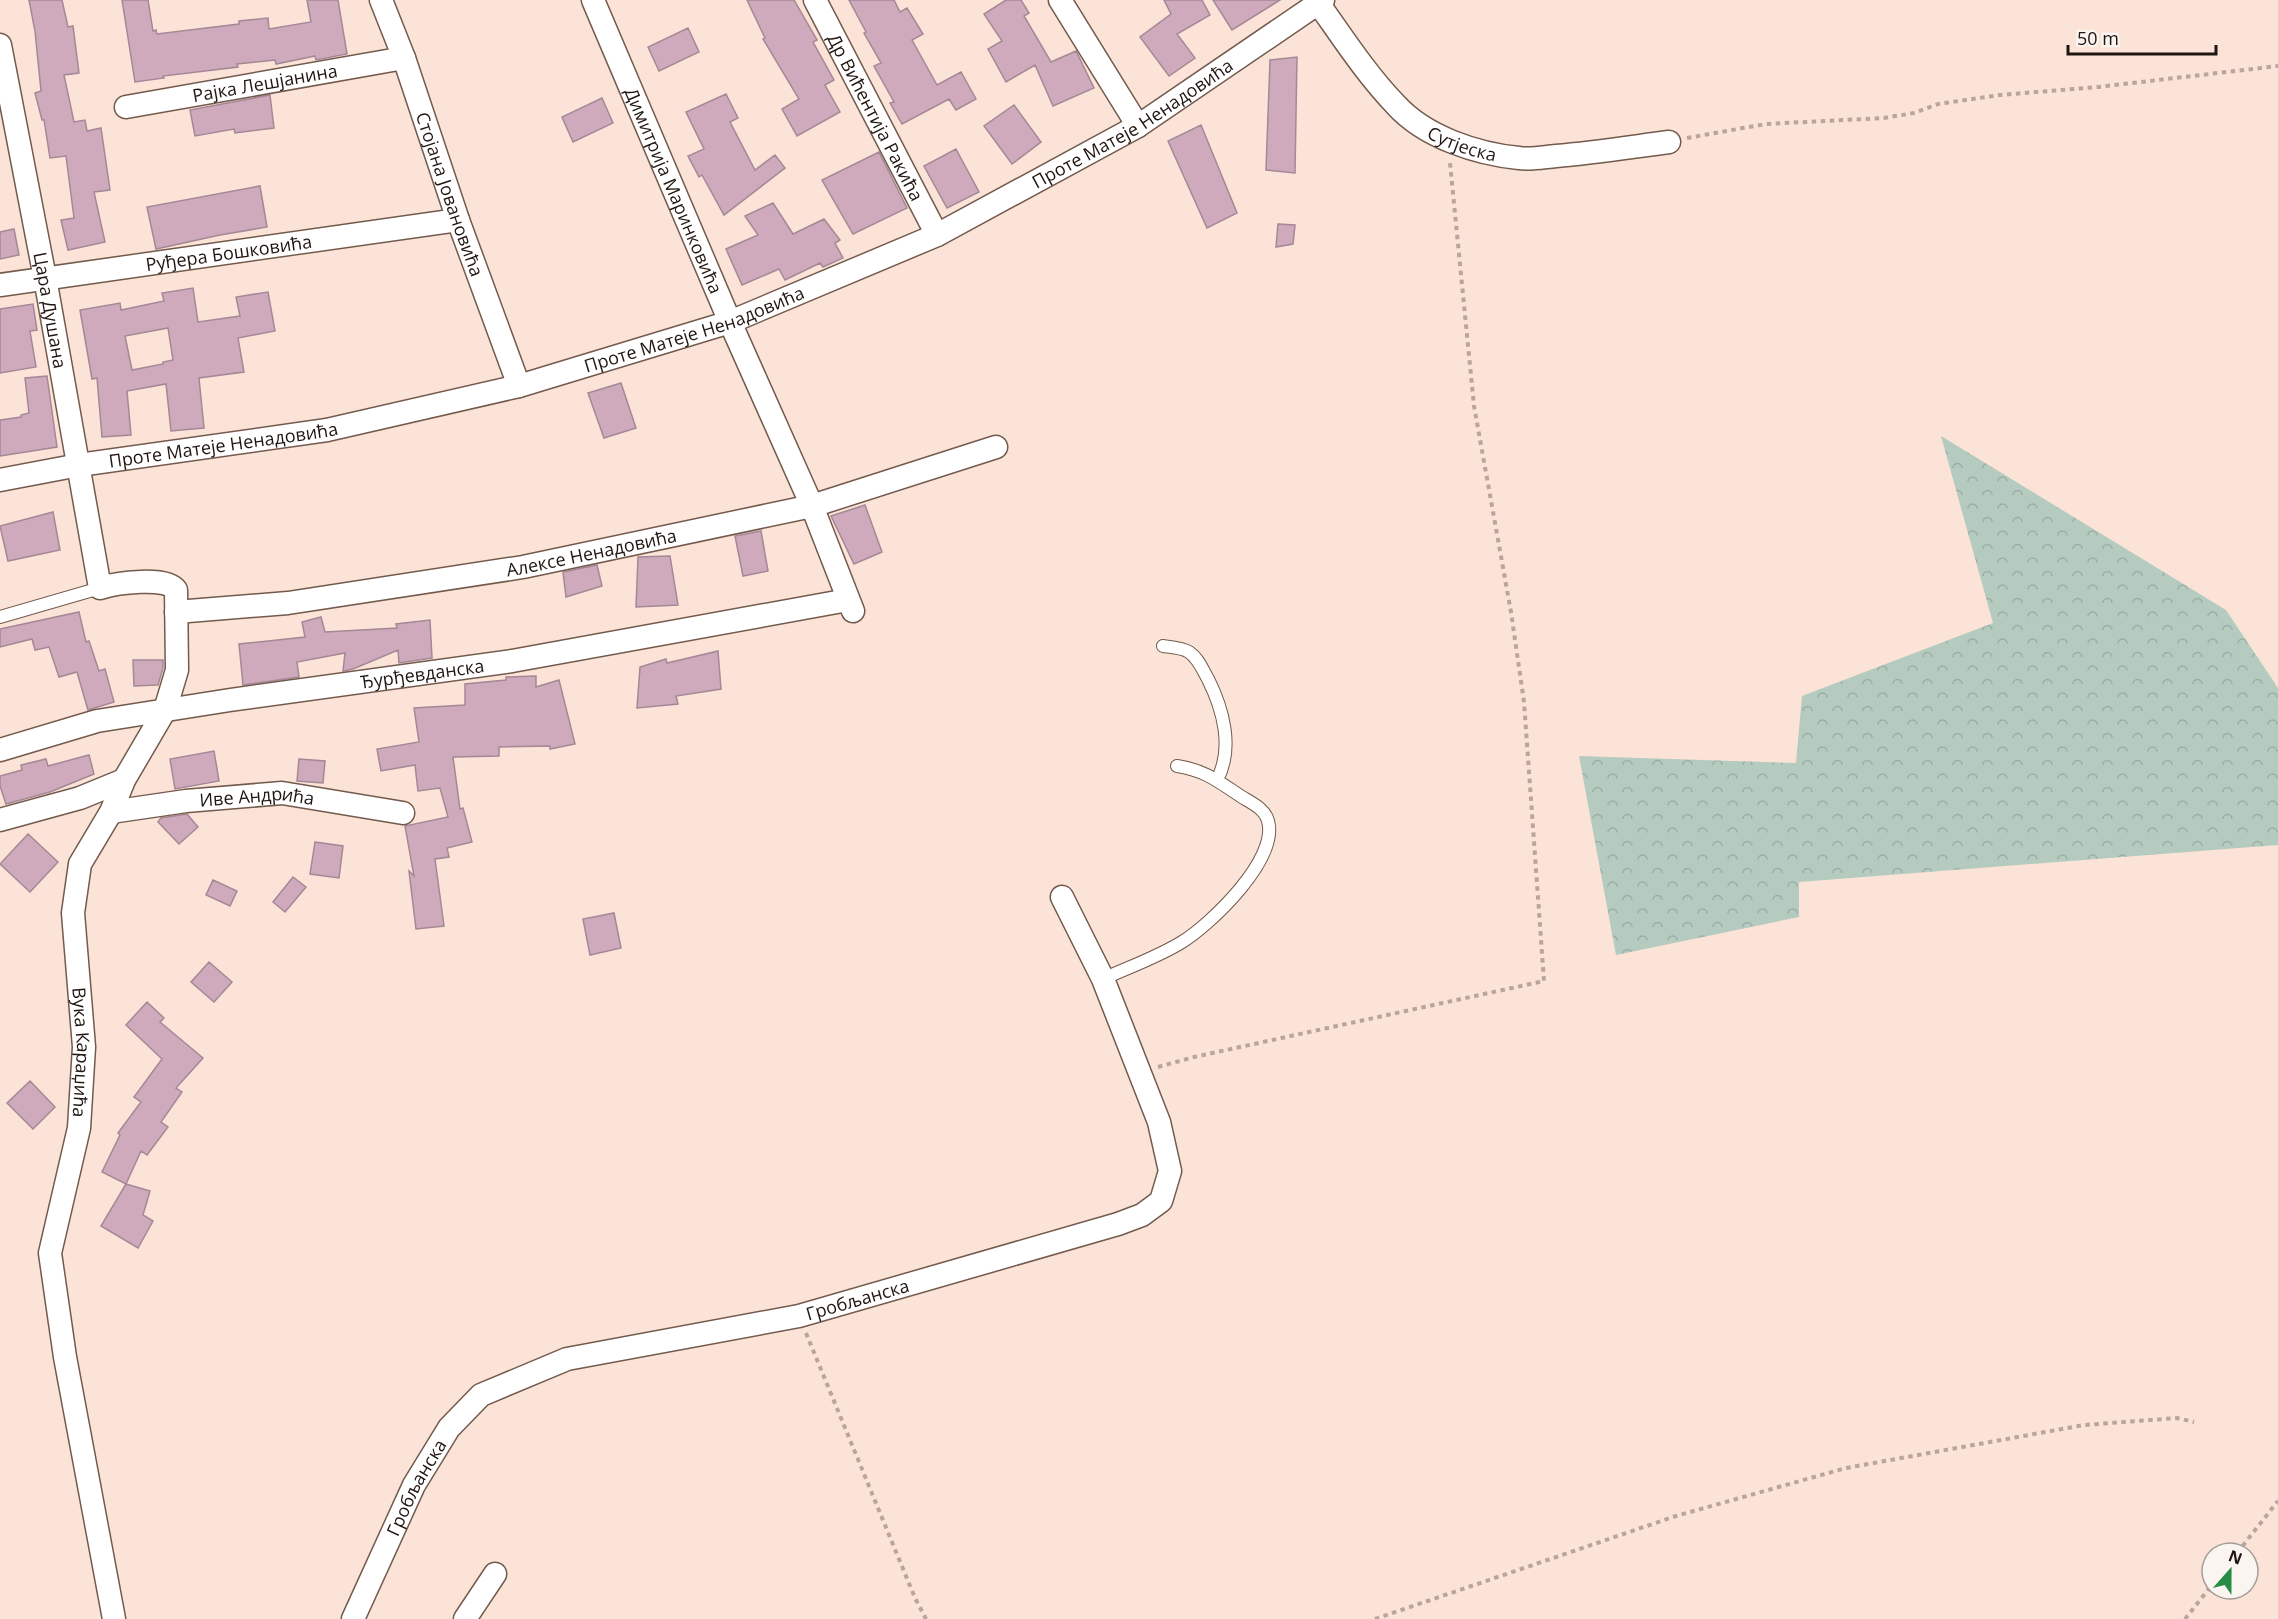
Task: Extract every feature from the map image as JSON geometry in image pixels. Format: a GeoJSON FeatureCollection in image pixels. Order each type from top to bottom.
{"type":"FeatureCollection","features":[{"type":"Feature","properties":{"kind":"street","name":"Стојана Јовановића"},"geometry":{"type":"LineString","coordinates":[[381,0],[404,58],[458,219],[519,386]]}},
{"type":"Feature","properties":{"kind":"street","name":"Димитрија Маринковића"},"geometry":{"type":"LineString","coordinates":[[592,0],[730,322],[812,506],[851,607]]}},
{"type":"Feature","properties":{"kind":"street","name":"Др Вићентија Ракића"},"geometry":{"type":"LineString","coordinates":[[815,0],[937,235]]}},
{"type":"Feature","properties":{"kind":"street"},"geometry":{"type":"LineString","coordinates":[[1060,0],[1138,126]]}},
{"type":"Feature","properties":{"kind":"street","name":"Проте Матеје Ненадовића"},"geometry":{"type":"LineString","coordinates":[[0,480],[79,465],[327,430],[519,386],[730,322],[937,235],[1138,126],[1319,1]]}},
{"type":"Feature","properties":{"kind":"street","name":"Сутјеска"},"geometry":{"type":"LineString","coordinates":[[1319,1],[1373,78],[1397,107],[1427,130],[1451,140],[1476,150],[1521,159],[1581,154],[1669,142]]}},
{"type":"Feature","properties":{"kind":"street","name":"Цара Душана"},"geometry":{"type":"LineString","coordinates":[[0,45],[100,583]]}},
{"type":"Feature","properties":{"kind":"street","name":"Рајка Лешјанина"},"geometry":{"type":"LineString","coordinates":[[126,107],[404,58]]}},
{"type":"Feature","properties":{"kind":"street","name":"Руђера Бошковића"},"geometry":{"type":"LineString","coordinates":[[0,285],[458,219]]}},
{"type":"Feature","properties":{"kind":"street","name":"Алексе Ненадовића"},"geometry":{"type":"LineString","coordinates":[[176,612],[288,603],[523,567],[812,506],[996,447]]}},
{"type":"Feature","properties":{"kind":"street","name":"Вука Караџића"},"geometry":{"type":"LineString","coordinates":[[100,583],[110,585],[160,581],[174,586],[176,590],[177,670],[165,710],[124,780],[111,813],[80,864],[73,913],[84,1047],[79,1128],[50,1253],[65,1358],[114,1619]]}},
{"type":"Feature","properties":{"kind":"street","name":"Ђурђевданска"},"geometry":{"type":"LineString","coordinates":[[0,750],[97,721],[512,662],[851,607]]}},
{"type":"Feature","properties":{"kind":"street"},"geometry":{"type":"LineString","coordinates":[[0,820],[80,798],[124,780]]}},
{"type":"Feature","properties":{"kind":"street","name":"Иве Андрића"},"geometry":{"type":"LineString","coordinates":[[111,813],[186,801],[282,793],[403,813]]}},
{"type":"Feature","properties":{"kind":"street","name":"Гробљанска"},"geometry":{"type":"LineString","coordinates":[[353,1619],[414,1485],[449,1428],[481,1395],[567,1359],[799,1316],[1142,1215],[1161,1201],[1170,1171],[1159,1122],[1103,979],[1062,897]]}},
{"type":"Feature","properties":{"kind":"street"},"geometry":{"type":"LineString","coordinates":[[465,1619],[495,1574]]}},
{"type":"Feature","properties":{"kind":"lane"},"geometry":{"type":"LineString","coordinates":[[0,616],[100,583]]}},
{"type":"Feature","properties":{"kind":"lane"},"geometry":{"type":"LineString","coordinates":[[1163,646],[1187,651],[1197,659],[1219,701],[1224,722],[1224,741],[1223,769],[1217,780]]}},
{"type":"Feature","properties":{"kind":"lane"},"geometry":{"type":"LineString","coordinates":[[1103,979],[1180,943],[1211,922],[1245,885],[1269,838],[1268,821],[1262,809],[1197,769],[1177,766]]}},
{"type":"Feature","properties":{"kind":"path"},"geometry":{"type":"LineString","coordinates":[[1669,142],[1766,124],[1884,118],[1914,113],[1938,104],[2000,95],[2098,87],[2278,66]]}},
{"type":"Feature","properties":{"kind":"path"},"geometry":{"type":"LineString","coordinates":[[1140,1072],[1206,1054],[1544,981],[1524,702],[1511,612],[1474,406],[1448,152],[1451,140]]}},
{"type":"Feature","properties":{"kind":"path"},"geometry":{"type":"LineString","coordinates":[[799,1316],[915,1598],[926,1619]]}},
{"type":"Feature","properties":{"kind":"path"},"geometry":{"type":"LineString","coordinates":[[1375,1619],[1676,1516],[1846,1468],[2084,1425],[2177,1418],[2194,1422]]}},
{"type":"Feature","properties":{"kind":"path"},"geometry":{"type":"LineString","coordinates":[[2246,1541],[2278,1501]]}},
{"type":"Feature","properties":{"kind":"path"},"geometry":{"type":"LineString","coordinates":[[2185,1619],[2200,1600]]}},
{"type":"Feature","properties":{"kind":"green space"},"geometry":{"type":"Polygon","coordinates":[[[1941,436],[2226,610],[2278,688],[2278,845],[1799,882],[1799,917],[1616,955],[1579,756],[1796,763],[1802,696],[1993,623],[1941,436]]]}},
{"type":"Feature","properties":{"kind":"building"},"geometry":{"type":"Polygon","coordinates":[[[29,0],[62,0],[68,27],[73,26],[79,73],[64,75],[74,122],[85,120],[87,131],[101,128],[110,190],[94,192],[105,242],[68,250],[61,220],[74,218],[66,156],[50,158],[44,120],[42,120],[35,93],[41,91],[35,31],[29,0]]]}},
{"type":"Feature","properties":{"kind":"building"},"geometry":{"type":"Polygon","coordinates":[[[122,0],[148,0],[153,31],[156,30],[157,34],[239,24],[239,21],[268,18],[269,29],[311,22],[307,0],[338,0],[347,54],[316,60],[315,56],[276,64],[275,60],[237,64],[238,67],[163,76],[164,78],[135,82],[122,0]]]}},
{"type":"Feature","properties":{"kind":"building"},"geometry":{"type":"Polygon","coordinates":[[[747,0],[794,0],[817,40],[813,42],[834,80],[825,85],[840,112],[797,136],[782,109],[799,99],[763,39],[765,38],[747,0]]]}},
{"type":"Feature","properties":{"kind":"building"},"geometry":{"type":"Polygon","coordinates":[[[849,0],[894,0],[900,12],[907,8],[923,34],[912,40],[937,85],[961,72],[976,99],[956,110],[949,99],[902,124],[890,103],[894,102],[874,66],[881,63],[849,0]]]}},
{"type":"Feature","properties":{"kind":"building"},"geometry":{"type":"Polygon","coordinates":[[[1006,0],[1021,0],[1029,13],[1024,16],[1051,62],[1076,51],[1094,88],[1053,106],[1035,65],[1006,82],[988,49],[1002,41],[984,14],[1006,0]]]}},
{"type":"Feature","properties":{"kind":"building"},"geometry":{"type":"Polygon","coordinates":[[[1164,0],[1202,0],[1210,15],[1177,34],[1195,58],[1169,76],[1140,37],[1171,14],[1164,0]]]}},
{"type":"Feature","properties":{"kind":"building"},"geometry":{"type":"Polygon","coordinates":[[[1213,0],[1280,0],[1232,30],[1213,0]]]}},
{"type":"Feature","properties":{"kind":"building"},"geometry":{"type":"Polygon","coordinates":[[[688,28],[699,52],[659,71],[648,47],[688,28]]]}},
{"type":"Feature","properties":{"kind":"building"},"geometry":{"type":"Polygon","coordinates":[[[1297,57],[1295,173],[1266,170],[1270,60],[1297,57]]]}},
{"type":"Feature","properties":{"kind":"building"},"geometry":{"type":"Polygon","coordinates":[[[726,94],[738,118],[730,122],[755,170],[775,155],[785,168],[724,215],[702,175],[699,177],[688,156],[704,149],[686,112],[726,94]]]}},
{"type":"Feature","properties":{"kind":"building"},"geometry":{"type":"Polygon","coordinates":[[[270,95],[274,128],[235,133],[234,129],[195,136],[190,110],[270,95]]]}},
{"type":"Feature","properties":{"kind":"building"},"geometry":{"type":"Polygon","coordinates":[[[602,98],[613,123],[573,142],[562,117],[602,98]]]}},
{"type":"Feature","properties":{"kind":"building"},"geometry":{"type":"Polygon","coordinates":[[[1014,105],[1041,142],[1012,164],[984,126],[1014,105]]]}},
{"type":"Feature","properties":{"kind":"building"},"geometry":{"type":"Polygon","coordinates":[[[1201,125],[1237,213],[1207,228],[1168,141],[1201,125]]]}},
{"type":"Feature","properties":{"kind":"building"},"geometry":{"type":"Polygon","coordinates":[[[956,149],[979,192],[947,208],[924,166],[956,149]]]}},
{"type":"Feature","properties":{"kind":"building"},"geometry":{"type":"Polygon","coordinates":[[[879,152],[907,208],[853,234],[822,180],[879,152]]]}},
{"type":"Feature","properties":{"kind":"building"},"geometry":{"type":"Polygon","coordinates":[[[260,186],[267,227],[156,249],[147,207],[260,186]]]}},
{"type":"Feature","properties":{"kind":"building"},"geometry":{"type":"Polygon","coordinates":[[[773,203],[793,234],[824,219],[840,240],[835,243],[843,258],[823,267],[820,263],[785,280],[779,269],[742,285],[726,249],[758,235],[745,216],[773,203]]]}},
{"type":"Feature","properties":{"kind":"building"},"geometry":{"type":"Polygon","coordinates":[[[1278,224],[1295,225],[1293,244],[1276,247],[1278,224]]]}},
{"type":"Feature","properties":{"kind":"building"},"geometry":{"type":"Polygon","coordinates":[[[14,229],[19,255],[0,259],[0,232],[14,229]]]}},
{"type":"Feature","properties":{"kind":"building"},"geometry":{"type":"Polygon","coordinates":[[[193,288],[198,322],[240,316],[236,297],[268,292],[275,331],[238,338],[244,372],[199,378],[204,428],[171,431],[166,384],[127,391],[131,435],[102,437],[97,378],[92,379],[80,310],[120,303],[121,310],[164,301],[162,293],[193,288]],[[168,328],[125,336],[132,370],[173,360],[168,328]]]}},
{"type":"Feature","properties":{"kind":"building"},"geometry":{"type":"Polygon","coordinates":[[[33,304],[37,330],[30,331],[36,367],[0,373],[0,309],[33,304]]]}},
{"type":"Feature","properties":{"kind":"building"},"geometry":{"type":"Polygon","coordinates":[[[47,376],[57,447],[0,456],[0,420],[21,417],[29,413],[25,378],[47,376]]]}},
{"type":"Feature","properties":{"kind":"building"},"geometry":{"type":"Polygon","coordinates":[[[621,383],[636,428],[604,438],[588,393],[621,383]]]}},
{"type":"Feature","properties":{"kind":"building"},"geometry":{"type":"Polygon","coordinates":[[[865,505],[882,552],[854,564],[831,516],[865,505]]]}},
{"type":"Feature","properties":{"kind":"building"},"geometry":{"type":"Polygon","coordinates":[[[53,512],[60,550],[8,561],[0,526],[53,512]]]}},
{"type":"Feature","properties":{"kind":"building"},"geometry":{"type":"Polygon","coordinates":[[[761,531],[768,571],[743,576],[735,536],[761,531]]]}},
{"type":"Feature","properties":{"kind":"building"},"geometry":{"type":"Polygon","coordinates":[[[670,556],[678,605],[636,607],[638,557],[670,556]]]}},
{"type":"Feature","properties":{"kind":"building"},"geometry":{"type":"Polygon","coordinates":[[[597,565],[602,586],[566,597],[563,572],[597,565]]]}},
{"type":"Feature","properties":{"kind":"building"},"geometry":{"type":"Polygon","coordinates":[[[79,612],[86,642],[89,641],[99,671],[105,669],[114,702],[88,710],[77,672],[59,677],[49,647],[35,650],[32,639],[0,647],[0,629],[79,612]]]}},
{"type":"Feature","properties":{"kind":"building"},"geometry":{"type":"Polygon","coordinates":[[[321,617],[325,632],[397,628],[396,624],[430,620],[432,658],[399,663],[398,650],[343,671],[345,653],[297,662],[299,677],[243,685],[239,644],[305,637],[302,622],[321,617]]]}},
{"type":"Feature","properties":{"kind":"building"},"geometry":{"type":"Polygon","coordinates":[[[718,651],[721,689],[676,696],[678,704],[637,708],[640,667],[666,659],[667,663],[718,651]]]}},
{"type":"Feature","properties":{"kind":"building"},"geometry":{"type":"Polygon","coordinates":[[[133,660],[163,660],[158,685],[134,686],[133,660]]]}},
{"type":"Feature","properties":{"kind":"building"},"geometry":{"type":"Polygon","coordinates":[[[536,676],[536,687],[559,680],[575,744],[550,749],[550,746],[499,747],[499,756],[453,757],[460,809],[463,808],[472,842],[447,848],[449,857],[435,859],[444,926],[416,929],[409,871],[414,876],[405,826],[448,817],[440,788],[418,791],[415,765],[381,771],[377,749],[419,742],[414,708],[465,705],[465,684],[506,680],[506,677],[536,676]]]}},
{"type":"Feature","properties":{"kind":"building"},"geometry":{"type":"Polygon","coordinates":[[[214,751],[219,781],[175,789],[170,759],[214,751]]]}},
{"type":"Feature","properties":{"kind":"building"},"geometry":{"type":"Polygon","coordinates":[[[89,755],[94,774],[50,792],[6,804],[0,786],[0,776],[22,770],[21,765],[46,759],[48,766],[89,755]]]}},
{"type":"Feature","properties":{"kind":"building"},"geometry":{"type":"Polygon","coordinates":[[[299,759],[325,761],[323,783],[297,781],[299,759]]]}},
{"type":"Feature","properties":{"kind":"building"},"geometry":{"type":"Polygon","coordinates":[[[187,814],[198,827],[179,844],[158,822],[161,818],[187,814]]]}},
{"type":"Feature","properties":{"kind":"building"},"geometry":{"type":"Polygon","coordinates":[[[28,834],[58,862],[30,892],[0,864],[28,834]]]}},
{"type":"Feature","properties":{"kind":"building"},"geometry":{"type":"Polygon","coordinates":[[[315,842],[343,846],[339,878],[310,874],[315,842]]]}},
{"type":"Feature","properties":{"kind":"building"},"geometry":{"type":"Polygon","coordinates":[[[293,877],[306,887],[285,912],[273,902],[293,877]]]}},
{"type":"Feature","properties":{"kind":"building"},"geometry":{"type":"Polygon","coordinates":[[[213,880],[237,891],[230,906],[206,895],[213,880]]]}},
{"type":"Feature","properties":{"kind":"building"},"geometry":{"type":"Polygon","coordinates":[[[614,913],[621,948],[590,955],[583,919],[614,913]]]}},
{"type":"Feature","properties":{"kind":"building"},"geometry":{"type":"Polygon","coordinates":[[[209,962],[232,982],[214,1002],[191,982],[209,962]]]}},
{"type":"Feature","properties":{"kind":"building"},"geometry":{"type":"Polygon","coordinates":[[[147,1002],[164,1018],[160,1022],[203,1058],[176,1088],[182,1092],[161,1122],[168,1127],[147,1155],[141,1151],[126,1184],[102,1172],[120,1135],[118,1133],[141,1102],[134,1097],[162,1059],[126,1025],[147,1002]]]}},
{"type":"Feature","properties":{"kind":"building"},"geometry":{"type":"Polygon","coordinates":[[[30,1081],[55,1107],[33,1129],[7,1103],[30,1081]]]}},
{"type":"Feature","properties":{"kind":"building"},"geometry":{"type":"Polygon","coordinates":[[[126,1184],[150,1191],[143,1215],[153,1221],[138,1248],[101,1226],[126,1184]]]}}]}
